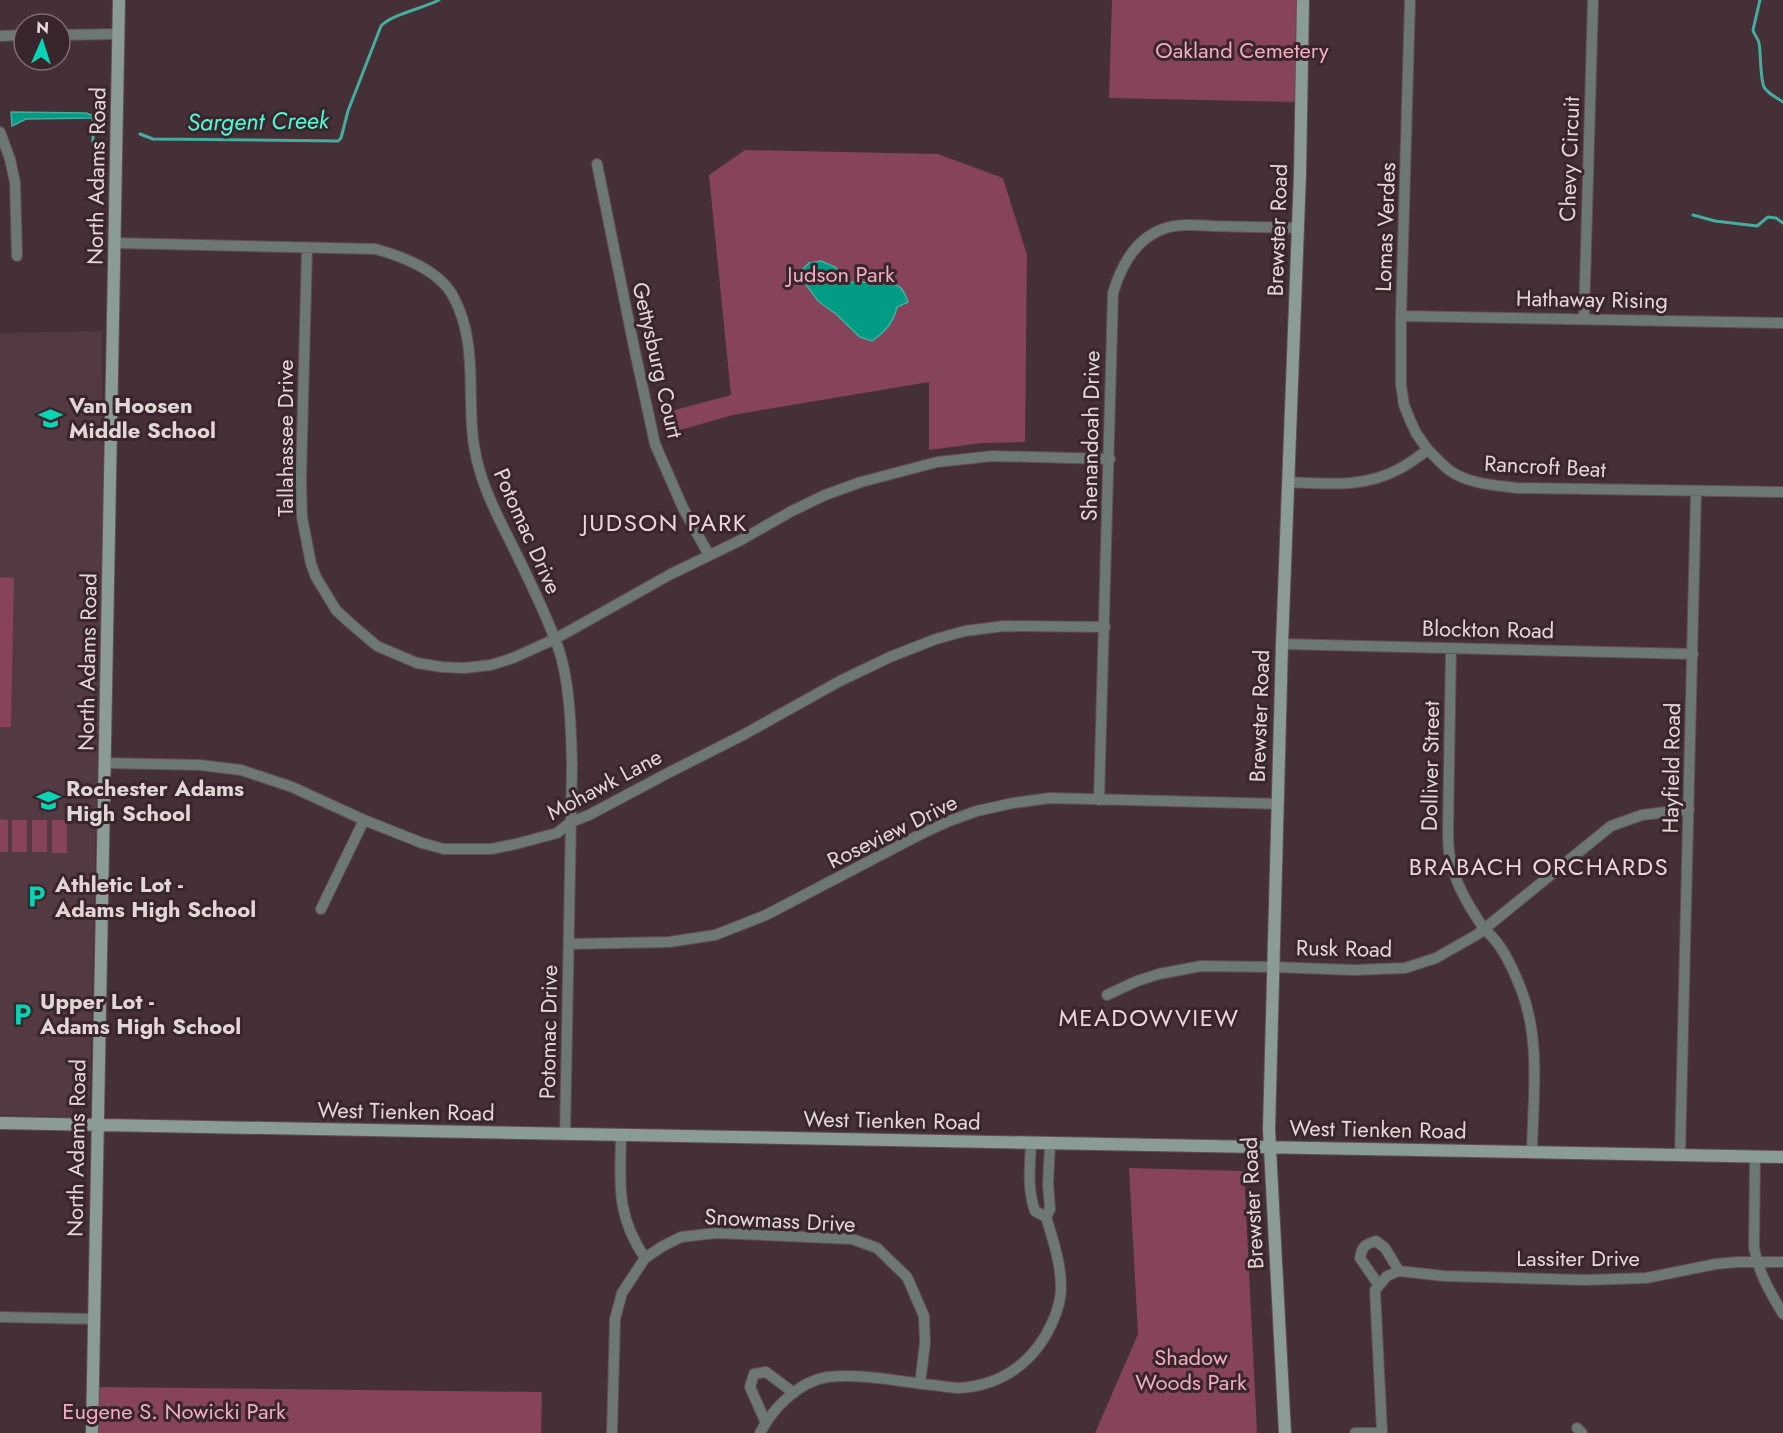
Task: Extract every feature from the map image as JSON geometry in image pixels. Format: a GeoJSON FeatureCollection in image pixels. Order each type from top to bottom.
{"type":"FeatureCollection","features":[{"type":"Feature","properties":{"kind":"street","name":"North Adams Road"},"geometry":{"type":"LineString","coordinates":[[92,1433],[119,0]]}},
{"type":"Feature","properties":{"kind":"street","name":"Brewster Road"},"geometry":{"type":"LineString","coordinates":[[1285,1433],[1270,1148],[1277,804],[1304,0]]}},
{"type":"Feature","properties":{"kind":"street","name":"Lomas Verdes"},"geometry":{"type":"LineString","coordinates":[[1410,0],[1401,385],[1404,405],[1416,433],[1428,450]]}},
{"type":"Feature","properties":{"kind":"street","name":"Chevy Circuit"},"geometry":{"type":"LineString","coordinates":[[1584,318],[1593,0]]}},
{"type":"Feature","properties":{"kind":"street"},"geometry":{"type":"LineString","coordinates":[[72,35],[119,34]]}},
{"type":"Feature","properties":{"kind":"street"},"geometry":{"type":"LineString","coordinates":[[0,132],[10,159],[15,182],[17,256]]}},
{"type":"Feature","properties":{"kind":"street","name":"Gettysburg Court"},"geometry":{"type":"LineString","coordinates":[[597,164],[656,444],[682,508],[709,555]]}},
{"type":"Feature","properties":{"kind":"street","name":"Shenandoah Drive"},"geometry":{"type":"LineString","coordinates":[[1099,800],[1113,293],[1129,255],[1150,236],[1163,228],[1184,225],[1298,228]]}},
{"type":"Feature","properties":{"kind":"street","name":"Potomac Drive"},"geometry":{"type":"LineString","coordinates":[[116,243],[375,249],[426,269],[454,296],[464,320],[469,342],[473,442],[478,467],[487,493],[559,650],[571,723],[565,1135]]}},
{"type":"Feature","properties":{"kind":"street","name":"Tallahassee Drive"},"geometry":{"type":"LineString","coordinates":[[307,249],[302,517],[311,564],[316,578],[336,610],[377,646],[417,663],[464,668],[491,665],[555,639],[581,623],[825,495],[861,482],[937,462],[993,456],[1110,459]]}},
{"type":"Feature","properties":{"kind":"street","name":"Hathaway Rising"},"geometry":{"type":"LineString","coordinates":[[1401,316],[1783,323]]}},
{"type":"Feature","properties":{"kind":"street"},"geometry":{"type":"LineString","coordinates":[[1288,482],[1353,483],[1367,481],[1401,468],[1428,450]]}},
{"type":"Feature","properties":{"kind":"street","name":"Rancroft Beat"},"geometry":{"type":"LineString","coordinates":[[1428,450],[1449,470],[1466,479],[1517,488],[1783,492]]}},
{"type":"Feature","properties":{"kind":"street","name":"Hayfield Road"},"geometry":{"type":"LineString","coordinates":[[1680,1155],[1696,491]]}},
{"type":"Feature","properties":{"kind":"street","name":"Mohawk Lane"},"geometry":{"type":"LineString","coordinates":[[106,763],[200,765],[241,770],[292,787],[364,820],[422,843],[444,849],[491,849],[556,833],[571,822],[589,815],[743,735],[840,681],[890,657],[936,639],[965,631],[1004,626],[1105,627]]}},
{"type":"Feature","properties":{"kind":"street","name":"Blockton Road"},"geometry":{"type":"LineString","coordinates":[[1282,644],[1693,654]]}},
{"type":"Feature","properties":{"kind":"street","name":"Dolliver Street"},"geometry":{"type":"LineString","coordinates":[[1451,648],[1449,857],[1460,886],[1484,928],[1498,944],[1510,964],[1527,1004],[1532,1027],[1534,1056],[1532,1152]]}},
{"type":"Feature","properties":{"kind":"street","name":"Roseview Drive"},"geometry":{"type":"LineString","coordinates":[[569,944],[669,942],[715,934],[766,915],[923,832],[977,811],[1013,803],[1050,798],[1277,804]]}},
{"type":"Feature","properties":{"kind":"street","name":"Rusk Road"},"geometry":{"type":"LineString","coordinates":[[1107,995],[1137,981],[1180,969],[1201,966],[1354,970],[1405,968],[1436,958],[1454,949],[1484,928],[1611,826],[1642,815],[1689,809]]}},
{"type":"Feature","properties":{"kind":"street"},"geometry":{"type":"LineString","coordinates":[[321,909],[364,820]]}},
{"type":"Feature","properties":{"kind":"street","name":"West Tienken Road"},"geometry":{"type":"LineString","coordinates":[[0,1123],[1783,1157]]}},
{"type":"Feature","properties":{"kind":"street"},"geometry":{"type":"LineString","coordinates":[[621,1136],[623,1209],[631,1234],[645,1258]]}},
{"type":"Feature","properties":{"kind":"street"},"geometry":{"type":"LineString","coordinates":[[1031,1144],[1032,1203],[1035,1210],[1046,1217]]}},
{"type":"Feature","properties":{"kind":"street"},"geometry":{"type":"LineString","coordinates":[[760,1433],[780,1404],[806,1384],[827,1377],[852,1377],[960,1388],[997,1380],[1018,1367],[1041,1346],[1059,1309],[1061,1290],[1060,1269],[1046,1217],[1050,1209],[1048,1184],[1050,1144]]}},
{"type":"Feature","properties":{"kind":"street"},"geometry":{"type":"LineString","coordinates":[[1755,1157],[1754,1247],[1756,1261],[1767,1287],[1780,1301],[1783,1314]]}},
{"type":"Feature","properties":{"kind":"street","name":"Snowmass Drive"},"geometry":{"type":"LineString","coordinates":[[612,1433],[615,1319],[622,1293],[645,1258],[681,1237],[700,1234],[783,1235],[852,1239],[877,1248],[907,1276],[924,1316],[925,1343],[920,1384]]}},
{"type":"Feature","properties":{"kind":"street"},"geometry":{"type":"LineString","coordinates":[[1355,1433],[1382,1432],[1375,1309],[1376,1290],[1378,1284],[1387,1276],[1399,1271],[1385,1248],[1376,1241],[1366,1244],[1360,1258],[1378,1284]]}},
{"type":"Feature","properties":{"kind":"street","name":"Lassiter Drive"},"geometry":{"type":"LineString","coordinates":[[1399,1271],[1444,1276],[1585,1280],[1646,1278],[1716,1264],[1756,1261],[1783,1262]]}},
{"type":"Feature","properties":{"kind":"street"},"geometry":{"type":"LineString","coordinates":[[0,1317],[93,1319]]}},
{"type":"Feature","properties":{"kind":"street"},"geometry":{"type":"LineString","coordinates":[[766,1423],[750,1386],[754,1374],[766,1372],[794,1394]]}},
{"type":"Feature","properties":{"kind":"shaded area"},"geometry":{"type":"Polygon","coordinates":[[[11,112],[86,113],[94,116],[93,118],[26,119],[12,126],[11,112]]]}},
{"type":"Feature","properties":{"kind":"shaded area"},"geometry":{"type":"Polygon","coordinates":[[[821,261],[835,267],[849,282],[894,284],[900,287],[908,302],[897,307],[888,326],[872,341],[860,337],[836,314],[818,301],[807,286],[801,271],[809,263],[821,261]]]}},
{"type":"Feature","properties":{"kind":"shaded area","name":"Rochester Adams High School"},"geometry":{"type":"Polygon","coordinates":[[[102,331],[103,506],[90,1098],[73,1097],[72,1117],[0,1115],[0,333],[102,331]]]}},
{"type":"Feature","properties":{"kind":"green space","name":"Oakland Cemetery"},"geometry":{"type":"Polygon","coordinates":[[[1112,0],[1297,0],[1295,102],[1109,98],[1112,0]]]}},
{"type":"Feature","properties":{"kind":"green space","name":"Judson Park"},"geometry":{"type":"Polygon","coordinates":[[[745,150],[938,154],[1003,178],[1027,255],[1025,442],[982,443],[929,450],[929,382],[733,415],[666,434],[660,414],[731,395],[709,175],[745,150]]]}},
{"type":"Feature","properties":{"kind":"green space"},"geometry":{"type":"Polygon","coordinates":[[[0,577],[14,578],[11,727],[0,727],[0,577]]]}},
{"type":"Feature","properties":{"kind":"green space"},"geometry":{"type":"Polygon","coordinates":[[[0,819],[8,820],[8,852],[0,852],[0,819]]]}},
{"type":"Feature","properties":{"kind":"green space"},"geometry":{"type":"Polygon","coordinates":[[[12,820],[27,820],[27,852],[12,852],[12,820]]]}},
{"type":"Feature","properties":{"kind":"green space"},"geometry":{"type":"Polygon","coordinates":[[[32,820],[47,820],[47,852],[32,852],[32,820]]]}},
{"type":"Feature","properties":{"kind":"green space"},"geometry":{"type":"Polygon","coordinates":[[[52,820],[67,820],[67,853],[52,853],[52,820]]]}},
{"type":"Feature","properties":{"kind":"green space","name":"Shadow Woods Park"},"geometry":{"type":"Polygon","coordinates":[[[1129,1168],[1244,1171],[1257,1433],[1095,1433],[1138,1334],[1129,1168]]]}},
{"type":"Feature","properties":{"kind":"green space","name":"Eugene S. Nowicki Park"},"geometry":{"type":"Polygon","coordinates":[[[98,1387],[542,1392],[541,1433],[97,1433],[98,1387]]]}},
{"type":"Feature","properties":{"kind":"waterway","name":"Sargent Creek"},"geometry":{"type":"LineString","coordinates":[[140,134],[153,139],[338,141],[381,26],[392,18],[439,0]]}},
{"type":"Feature","properties":{"kind":"waterway","name":"Sargent Creek"},"geometry":{"type":"LineString","coordinates":[[1760,0],[1753,30],[1759,43],[1763,83],[1767,91],[1783,102]]}},
{"type":"Feature","properties":{"kind":"waterway"},"geometry":{"type":"LineString","coordinates":[[93,118],[93,145]]}},
{"type":"Feature","properties":{"kind":"waterway"},"geometry":{"type":"LineString","coordinates":[[1693,215],[1715,221],[1757,226],[1768,217],[1776,218],[1783,223]]}},
{"type":"Feature","properties":{"kind":"place","name":"Van Hoosen Middle School"},"geometry":{"type":"Point","coordinates":[51,418]}},
{"type":"Feature","properties":{"kind":"place","name":"Rochester Adams High School"},"geometry":{"type":"Point","coordinates":[48,801]}},
{"type":"Feature","properties":{"kind":"place","name":"Athletic Lot - Adams High School"},"geometry":{"type":"Point","coordinates":[37,897]}},
{"type":"Feature","properties":{"kind":"place","name":"Upper Lot - Adams High School"},"geometry":{"type":"Point","coordinates":[22,1014]}},
{"type":"Feature","properties":{"kind":"district","name":"JUDSON PARK"},"geometry":{"type":"Point","coordinates":[665,522]}},
{"type":"Feature","properties":{"kind":"district","name":"BRABACH ORCHARDS"},"geometry":{"type":"Point","coordinates":[1539,866]}},
{"type":"Feature","properties":{"kind":"district","name":"MEADOWVIEW"},"geometry":{"type":"Point","coordinates":[1149,1017]}}]}
